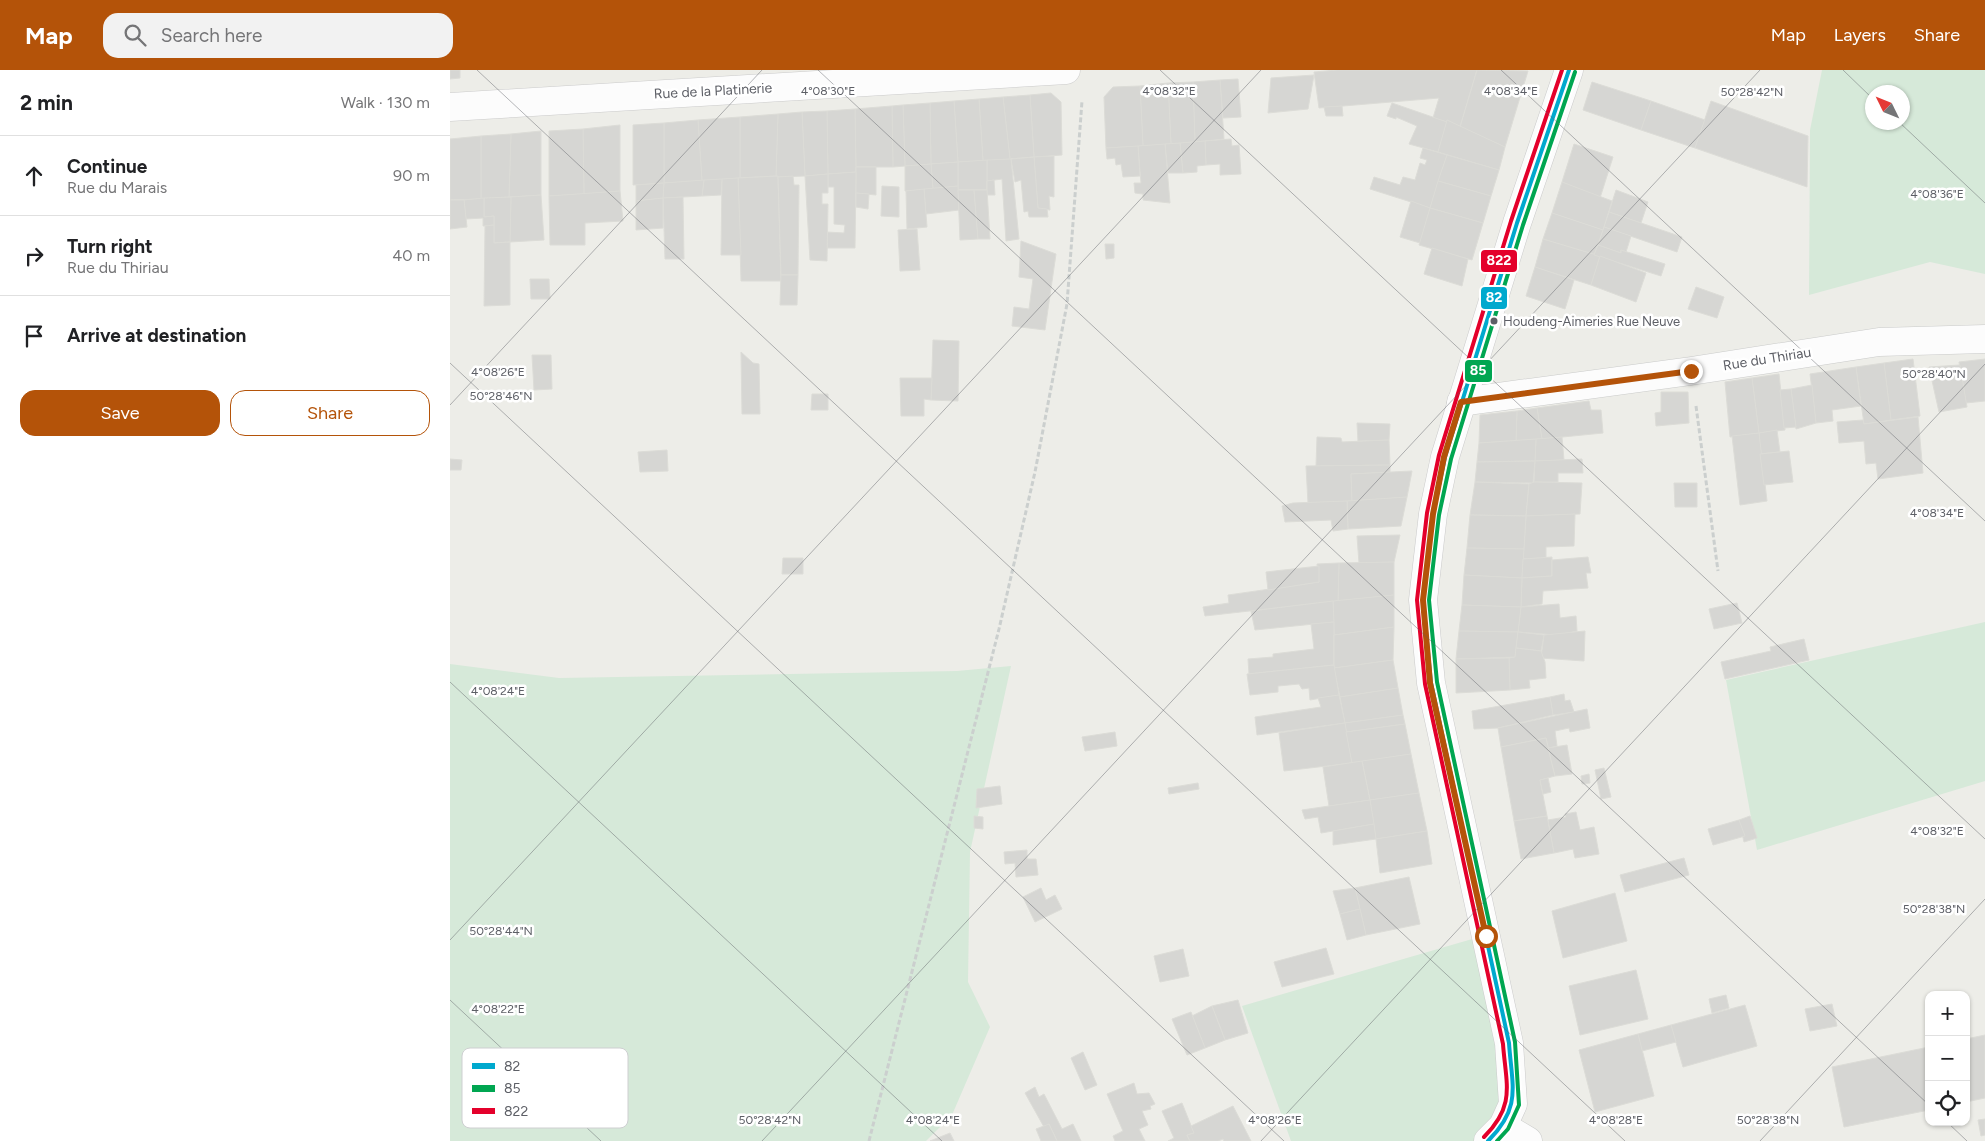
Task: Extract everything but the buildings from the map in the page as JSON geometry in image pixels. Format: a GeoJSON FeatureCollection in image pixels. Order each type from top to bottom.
{"type":"FeatureCollection","features":[{"type":"Feature","properties":{"kind":"street","name":"Rue de la Platinerie"},"geometry":{"type":"LineString","coordinates":[[450,107],[1066,70]]}},
{"type":"Feature","properties":{"kind":"street"},"geometry":{"type":"LineString","coordinates":[[1528,1141],[1495,1133],[1513,1104],[1509,1042],[1430,683],[1423,600],[1433,514],[1444,457],[1569,70]]}},
{"type":"Feature","properties":{"kind":"street","name":"Rue du Thiriau"},"geometry":{"type":"LineString","coordinates":[[1461,402],[1691,371],[1879,342],[1985,339]]}},
{"type":"Feature","properties":{"kind":"path"},"geometry":{"type":"LineString","coordinates":[[869,1141],[1000,629],[1035,472],[1067,304],[1082,99]]}},
{"type":"Feature","properties":{"kind":"path"},"geometry":{"type":"LineString","coordinates":[[1691,371],[1718,571]]}},
{"type":"Feature","properties":{"kind":"green space"},"geometry":{"type":"Polygon","coordinates":[[[1822,70],[1985,70],[1985,274],[1930,262],[1809,295],[1810,130],[1822,70]]]}},
{"type":"Feature","properties":{"kind":"green space"},"geometry":{"type":"Polygon","coordinates":[[[1985,622],[1985,781],[1757,850],[1726,680],[1985,622]]]}},
{"type":"Feature","properties":{"kind":"green space"},"geometry":{"type":"Polygon","coordinates":[[[450,664],[559,678],[957,671],[1011,666],[970,852],[968,982],[990,1027],[952,1115],[926,1141],[450,1141],[450,664]]]}},
{"type":"Feature","properties":{"kind":"green space"},"geometry":{"type":"Polygon","coordinates":[[[1486,935],[1513,1081],[1488,1141],[1291,1141],[1242,1006],[1486,935]]]}},
{"type":"Feature","properties":{"kind":"transit line","name":"822"},"geometry":{"type":"LineString","coordinates":[[1484,1137],[1501,1115],[1505,1104],[1507,1083],[1503,1044],[1425,684],[1417,600],[1427,513],[1439,455],[1511,221],[1562,70]]}},
{"type":"Feature","properties":{"kind":"transit line","name":"82"},"geometry":{"type":"LineString","coordinates":[[1488,1141],[1499,1129],[1510,1107],[1513,1084],[1509,1043],[1431,683],[1423,600],[1433,514],[1445,457],[1517,223],[1569,70]]}},
{"type":"Feature","properties":{"kind":"transit line","name":"85"},"geometry":{"type":"LineString","coordinates":[[1497,1141],[1508,1129],[1519,1105],[1515,1042],[1437,682],[1429,600],[1439,515],[1451,459],[1523,225],[1575,72]]}},
{"type":"Feature","properties":{"kind":"place","name":"Houdeng-Aimeries Rue Neuve"},"geometry":{"type":"Point","coordinates":[1494,321]}},
{"type":"Feature","properties":{"kind":"route"},"geometry":{"type":"LineString","coordinates":[[1486,936],[1430,683],[1423,600],[1433,514],[1444,457],[1461,402],[1691,371]]}}]}
